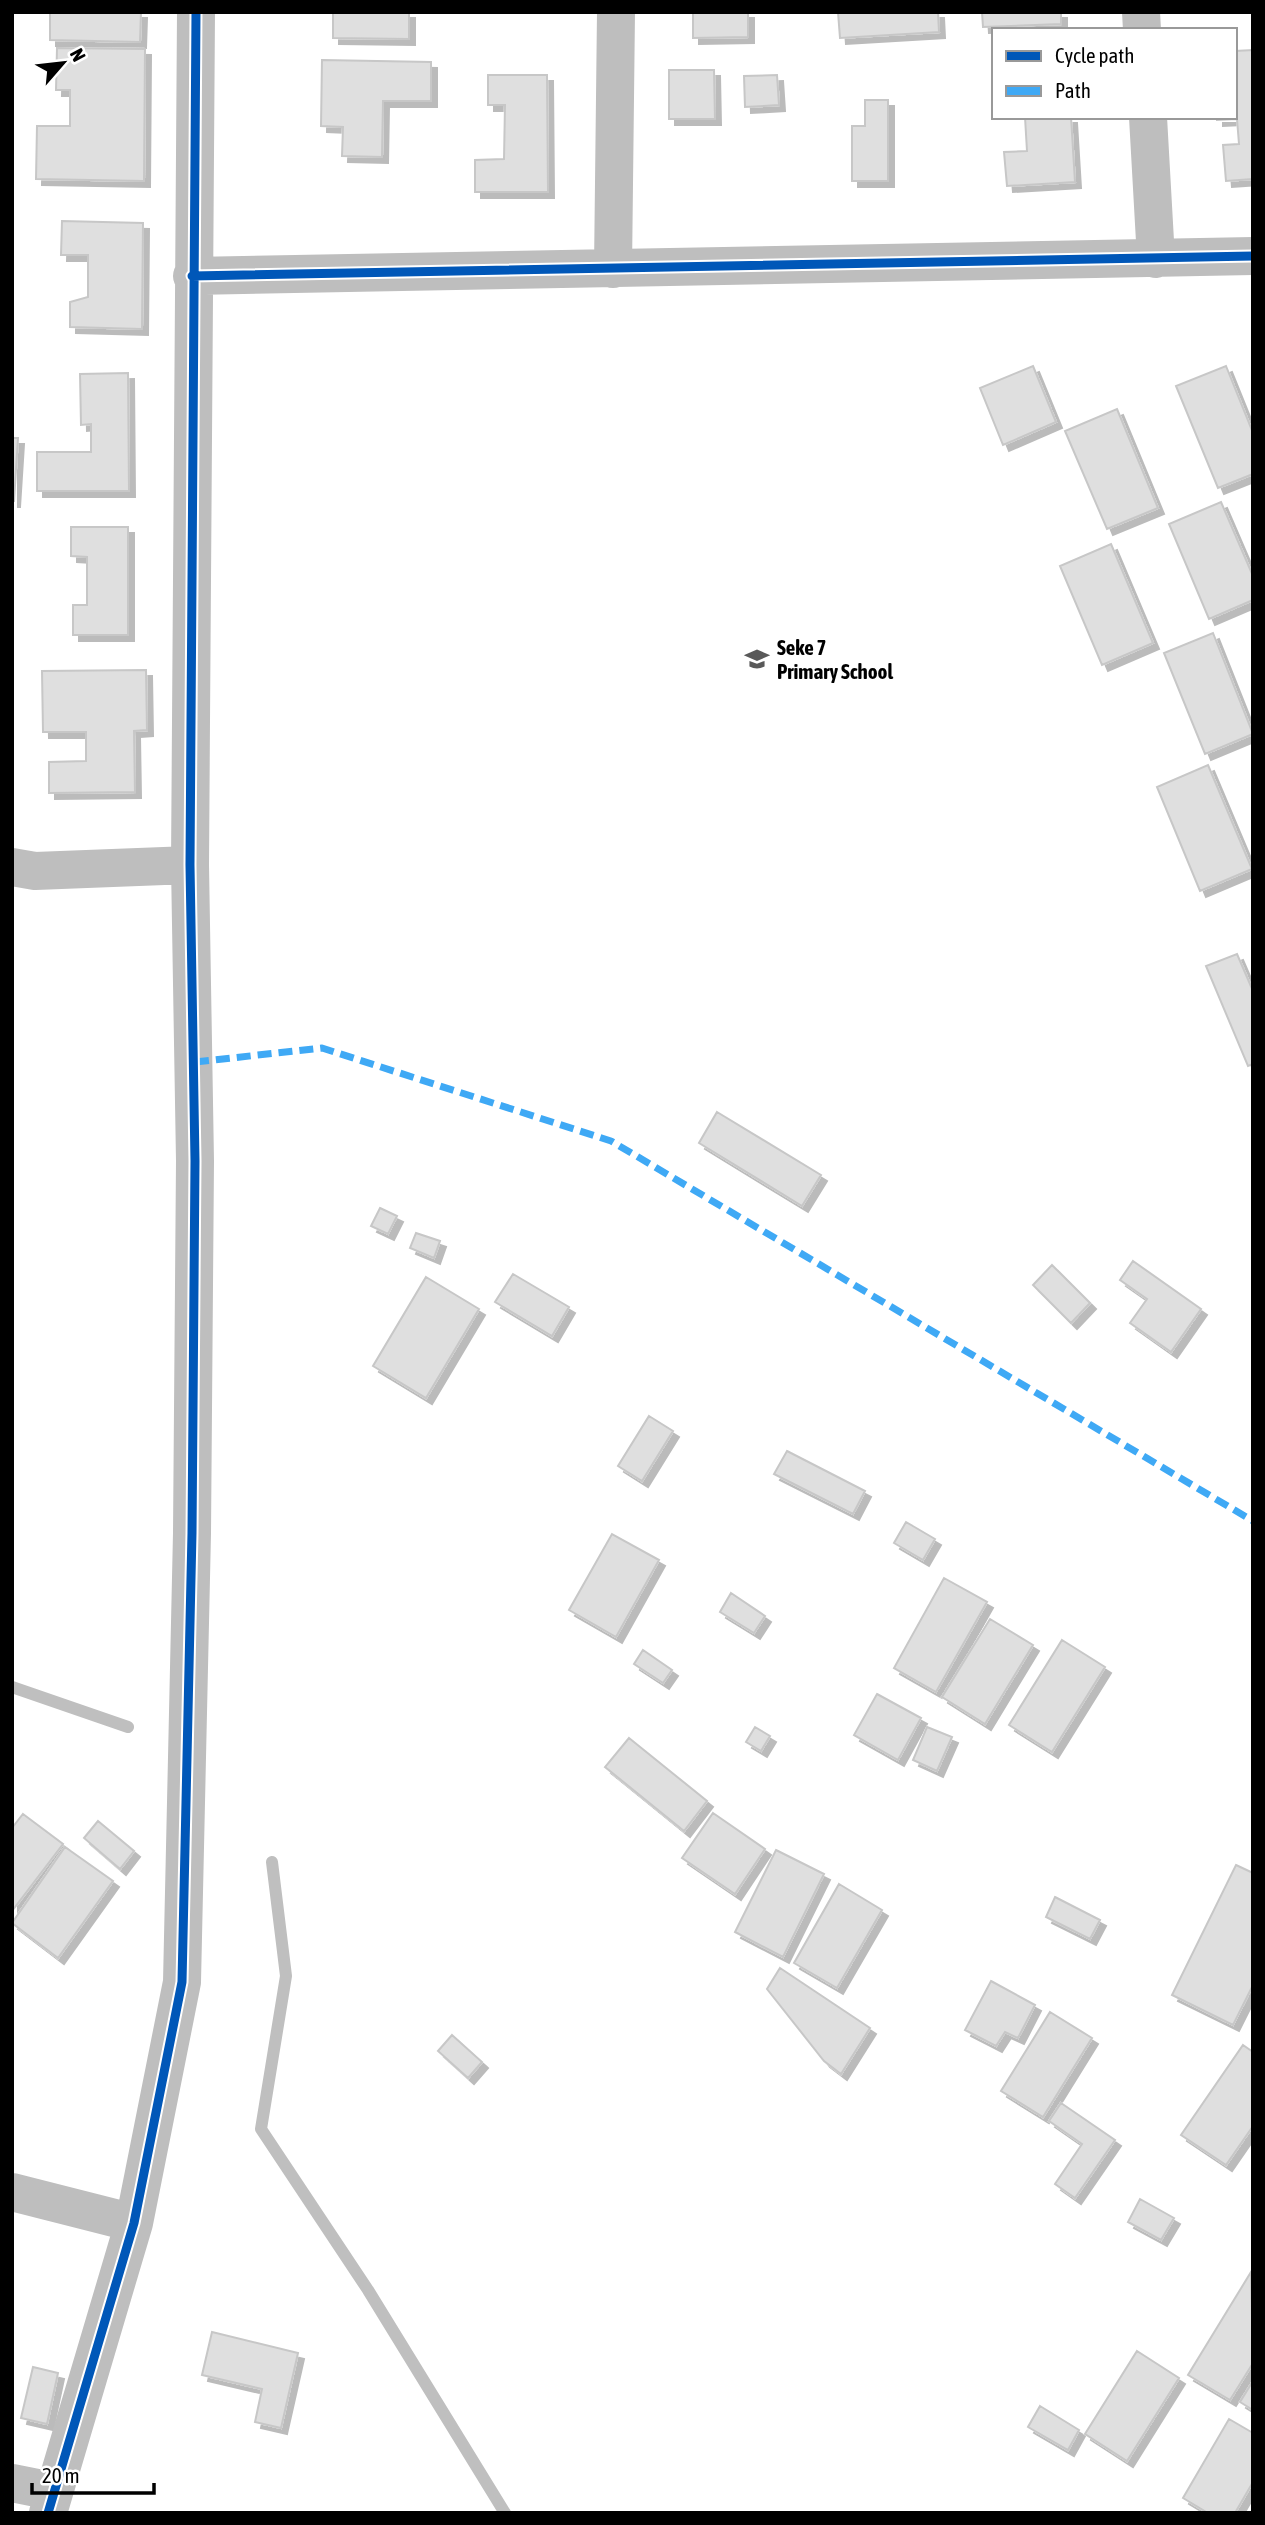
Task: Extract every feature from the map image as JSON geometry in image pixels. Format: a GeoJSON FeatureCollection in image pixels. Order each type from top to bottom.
{"type":"FeatureCollection","features":[{"type":"Feature","properties":{"kind":"street"},"geometry":{"type":"LineString","coordinates":[[12,2483],[50,2502],[134,2223],[182,1982],[192,1533],[195,1175],[190,865],[192,276],[196,12]]}},
{"type":"Feature","properties":{"kind":"street"},"geometry":{"type":"LineString","coordinates":[[613,269],[617,12]]}},
{"type":"Feature","properties":{"kind":"street"},"geometry":{"type":"LineString","coordinates":[[1147,119],[1156,259]]}},
{"type":"Feature","properties":{"kind":"street"},"geometry":{"type":"LineString","coordinates":[[192,276],[1253,256]]}},
{"type":"Feature","properties":{"kind":"street"},"geometry":{"type":"LineString","coordinates":[[12,867],[35,871],[190,865]]}},
{"type":"Feature","properties":{"kind":"street"},"geometry":{"type":"LineString","coordinates":[[12,2192],[134,2223]]}},
{"type":"Feature","properties":{"kind":"building"},"geometry":{"type":"Polygon","coordinates":[[[50,12],[141,12],[140,42],[50,40],[50,12]]]}},
{"type":"Feature","properties":{"kind":"building"},"geometry":{"type":"Polygon","coordinates":[[[333,12],[409,12],[409,39],[333,38],[333,12]]]}},
{"type":"Feature","properties":{"kind":"building"},"geometry":{"type":"Polygon","coordinates":[[[693,12],[748,12],[748,37],[693,38],[693,12]]]}},
{"type":"Feature","properties":{"kind":"building"},"geometry":{"type":"Polygon","coordinates":[[[838,12],[938,12],[939,32],[840,38],[838,12]]]}},
{"type":"Feature","properties":{"kind":"building"},"geometry":{"type":"Polygon","coordinates":[[[982,12],[1061,12],[1061,24],[983,27],[982,12]]]}},
{"type":"Feature","properties":{"kind":"building"},"geometry":{"type":"Polygon","coordinates":[[[57,48],[145,49],[144,181],[36,179],[37,126],[70,126],[70,90],[56,90],[57,48]]]}},
{"type":"Feature","properties":{"kind":"building"},"geometry":{"type":"Polygon","coordinates":[[[1253,50],[1253,179],[1226,181],[1223,145],[1239,144],[1237,51],[1253,50]]]}},
{"type":"Feature","properties":{"kind":"building"},"geometry":{"type":"Polygon","coordinates":[[[322,60],[431,62],[431,101],[383,101],[382,157],[342,156],[343,127],[321,126],[322,60]]]}},
{"type":"Feature","properties":{"kind":"building"},"geometry":{"type":"Polygon","coordinates":[[[669,70],[714,70],[715,119],[669,119],[669,70]]]}},
{"type":"Feature","properties":{"kind":"building"},"geometry":{"type":"Polygon","coordinates":[[[488,75],[547,75],[548,192],[475,192],[475,160],[504,159],[505,105],[488,105],[488,75]]]}},
{"type":"Feature","properties":{"kind":"building"},"geometry":{"type":"Polygon","coordinates":[[[777,75],[779,105],[745,107],[744,76],[777,75]]]}},
{"type":"Feature","properties":{"kind":"building"},"geometry":{"type":"Polygon","coordinates":[[[865,100],[888,100],[888,181],[852,181],[852,126],[865,126],[865,100]]]}},
{"type":"Feature","properties":{"kind":"building"},"geometry":{"type":"Polygon","coordinates":[[[1025,119],[1071,119],[1075,182],[1007,186],[1004,152],[1027,151],[1025,119]]]}},
{"type":"Feature","properties":{"kind":"building"},"geometry":{"type":"Polygon","coordinates":[[[62,221],[143,223],[142,329],[70,327],[70,302],[88,297],[88,255],[61,255],[62,221]]]}},
{"type":"Feature","properties":{"kind":"building"},"geometry":{"type":"Polygon","coordinates":[[[1033,366],[1056,422],[1003,445],[980,388],[1033,366]]]}},
{"type":"Feature","properties":{"kind":"building"},"geometry":{"type":"Polygon","coordinates":[[[1226,366],[1253,433],[1253,474],[1218,488],[1176,386],[1226,366]]]}},
{"type":"Feature","properties":{"kind":"building"},"geometry":{"type":"Polygon","coordinates":[[[128,373],[129,491],[37,491],[37,452],[91,452],[91,424],[81,425],[80,374],[128,373]]]}},
{"type":"Feature","properties":{"kind":"building"},"geometry":{"type":"Polygon","coordinates":[[[1117,409],[1158,508],[1107,529],[1065,431],[1117,409]]]}},
{"type":"Feature","properties":{"kind":"building"},"geometry":{"type":"Polygon","coordinates":[[[12,438],[18,438],[14,501],[12,501],[12,438]]]}},
{"type":"Feature","properties":{"kind":"building"},"geometry":{"type":"Polygon","coordinates":[[[1221,502],[1253,576],[1253,600],[1209,619],[1169,524],[1221,502]]]}},
{"type":"Feature","properties":{"kind":"building"},"geometry":{"type":"Polygon","coordinates":[[[71,527],[128,527],[128,635],[73,635],[73,605],[87,605],[87,557],[71,556],[71,527]]]}},
{"type":"Feature","properties":{"kind":"building"},"geometry":{"type":"Polygon","coordinates":[[[1111,544],[1153,643],[1102,665],[1060,566],[1111,544]]]}},
{"type":"Feature","properties":{"kind":"building"},"geometry":{"type":"Polygon","coordinates":[[[1213,633],[1253,734],[1205,754],[1164,653],[1213,633]]]}},
{"type":"Feature","properties":{"kind":"building"},"geometry":{"type":"Polygon","coordinates":[[[146,670],[147,730],[134,731],[135,792],[49,793],[49,762],[86,761],[86,732],[43,732],[42,671],[146,670]]]}},
{"type":"Feature","properties":{"kind":"building"},"geometry":{"type":"Polygon","coordinates":[[[1208,765],[1252,869],[1200,891],[1157,787],[1208,765]]]}},
{"type":"Feature","properties":{"kind":"building"},"geometry":{"type":"Polygon","coordinates":[[[1237,954],[1253,991],[1253,1064],[1248,1066],[1206,966],[1237,954]]]}},
{"type":"Feature","properties":{"kind":"building"},"geometry":{"type":"Polygon","coordinates":[[[717,1112],[821,1175],[802,1206],[699,1143],[717,1112]]]}},
{"type":"Feature","properties":{"kind":"building"},"geometry":{"type":"Polygon","coordinates":[[[380,1208],[397,1216],[388,1234],[371,1226],[380,1208]]]}},
{"type":"Feature","properties":{"kind":"building"},"geometry":{"type":"Polygon","coordinates":[[[416,1233],[440,1241],[434,1258],[410,1248],[416,1233]]]}},
{"type":"Feature","properties":{"kind":"building"},"geometry":{"type":"Polygon","coordinates":[[[1133,1261],[1201,1309],[1171,1352],[1130,1323],[1147,1299],[1120,1280],[1133,1261]]]}},
{"type":"Feature","properties":{"kind":"building"},"geometry":{"type":"Polygon","coordinates":[[[1052,1265],[1090,1303],[1071,1323],[1033,1285],[1052,1265]]]}},
{"type":"Feature","properties":{"kind":"building"},"geometry":{"type":"Polygon","coordinates":[[[513,1274],[569,1307],[552,1336],[495,1302],[513,1274]]]}},
{"type":"Feature","properties":{"kind":"building"},"geometry":{"type":"Polygon","coordinates":[[[426,1277],[479,1309],[426,1398],[373,1366],[426,1277]]]}},
{"type":"Feature","properties":{"kind":"building"},"geometry":{"type":"Polygon","coordinates":[[[649,1416],[673,1431],[642,1481],[618,1466],[649,1416]]]}},
{"type":"Feature","properties":{"kind":"building"},"geometry":{"type":"Polygon","coordinates":[[[787,1451],[865,1491],[853,1514],[774,1474],[787,1451]]]}},
{"type":"Feature","properties":{"kind":"building"},"geometry":{"type":"Polygon","coordinates":[[[906,1522],[935,1539],[923,1560],[894,1543],[906,1522]]]}},
{"type":"Feature","properties":{"kind":"building"},"geometry":{"type":"Polygon","coordinates":[[[612,1534],[659,1560],[616,1637],[569,1610],[612,1534]]]}},
{"type":"Feature","properties":{"kind":"building"},"geometry":{"type":"Polygon","coordinates":[[[944,1578],[987,1602],[936,1692],[894,1668],[944,1578]]]}},
{"type":"Feature","properties":{"kind":"building"},"geometry":{"type":"Polygon","coordinates":[[[731,1593],[765,1616],[754,1633],[720,1612],[731,1593]]]}},
{"type":"Feature","properties":{"kind":"building"},"geometry":{"type":"Polygon","coordinates":[[[990,1619],[1033,1645],[985,1724],[942,1697],[990,1619]]]}},
{"type":"Feature","properties":{"kind":"building"},"geometry":{"type":"Polygon","coordinates":[[[1062,1640],[1105,1667],[1052,1752],[1009,1725],[1062,1640]]]}},
{"type":"Feature","properties":{"kind":"building"},"geometry":{"type":"Polygon","coordinates":[[[643,1650],[672,1670],[663,1683],[634,1664],[643,1650]]]}},
{"type":"Feature","properties":{"kind":"building"},"geometry":{"type":"Polygon","coordinates":[[[877,1694],[921,1718],[898,1760],[854,1735],[877,1694]]]}},
{"type":"Feature","properties":{"kind":"building"},"geometry":{"type":"Polygon","coordinates":[[[755,1727],[770,1736],[761,1751],[746,1742],[755,1727]]]}},
{"type":"Feature","properties":{"kind":"building"},"geometry":{"type":"Polygon","coordinates":[[[927,1727],[952,1737],[937,1771],[913,1760],[927,1727]]]}},
{"type":"Feature","properties":{"kind":"building"},"geometry":{"type":"Polygon","coordinates":[[[629,1738],[707,1801],[684,1831],[605,1767],[629,1738]]]}},
{"type":"Feature","properties":{"kind":"building"},"geometry":{"type":"Polygon","coordinates":[[[713,1813],[765,1849],[735,1894],[682,1858],[713,1813]]]}},
{"type":"Feature","properties":{"kind":"building"},"geometry":{"type":"Polygon","coordinates":[[[23,1814],[63,1844],[12,1911],[12,1828],[23,1814]]]}},
{"type":"Feature","properties":{"kind":"building"},"geometry":{"type":"Polygon","coordinates":[[[98,1821],[134,1851],[120,1869],[84,1838],[98,1821]]]}},
{"type":"Feature","properties":{"kind":"building"},"geometry":{"type":"Polygon","coordinates":[[[65,1847],[113,1881],[58,1958],[12,1923],[65,1847]]]}},
{"type":"Feature","properties":{"kind":"building"},"geometry":{"type":"Polygon","coordinates":[[[776,1850],[824,1874],[783,1957],[735,1932],[776,1850]]]}},
{"type":"Feature","properties":{"kind":"building"},"geometry":{"type":"Polygon","coordinates":[[[1236,1865],[1253,1873],[1253,1985],[1233,2025],[1172,1995],[1236,1865]]]}},
{"type":"Feature","properties":{"kind":"building"},"geometry":{"type":"Polygon","coordinates":[[[839,1884],[882,1910],[837,1988],[794,1963],[839,1884]]]}},
{"type":"Feature","properties":{"kind":"building"},"geometry":{"type":"Polygon","coordinates":[[[1055,1897],[1100,1920],[1090,1939],[1046,1917],[1055,1897]]]}},
{"type":"Feature","properties":{"kind":"building"},"geometry":{"type":"Polygon","coordinates":[[[780,1968],[870,2028],[841,2074],[824,2061],[767,1989],[780,1968]]]}},
{"type":"Feature","properties":{"kind":"building"},"geometry":{"type":"Polygon","coordinates":[[[991,1981],[1035,2005],[1018,2038],[1005,2032],[996,2046],[965,2030],[991,1981]]]}},
{"type":"Feature","properties":{"kind":"building"},"geometry":{"type":"Polygon","coordinates":[[[1050,2012],[1092,2038],[1043,2117],[1001,2091],[1050,2012]]]}},
{"type":"Feature","properties":{"kind":"building"},"geometry":{"type":"Polygon","coordinates":[[[452,2035],[482,2062],[468,2078],[438,2051],[452,2035]]]}},
{"type":"Feature","properties":{"kind":"building"},"geometry":{"type":"Polygon","coordinates":[[[1243,2045],[1253,2052],[1253,2126],[1226,2165],[1181,2135],[1243,2045]]]}},
{"type":"Feature","properties":{"kind":"building"},"geometry":{"type":"Polygon","coordinates":[[[1061,2103],[1115,2140],[1075,2198],[1055,2184],[1082,2144],[1049,2121],[1061,2103]]]}},
{"type":"Feature","properties":{"kind":"building"},"geometry":{"type":"Polygon","coordinates":[[[1140,2199],[1174,2218],[1161,2240],[1128,2222],[1140,2199]]]}},
{"type":"Feature","properties":{"kind":"building"},"geometry":{"type":"Polygon","coordinates":[[[1251,2272],[1253,2363],[1230,2400],[1188,2375],[1251,2272]]]}},
{"type":"Feature","properties":{"kind":"building"},"geometry":{"type":"Polygon","coordinates":[[[212,2332],[298,2353],[281,2428],[255,2422],[262,2389],[202,2375],[212,2332]]]}},
{"type":"Feature","properties":{"kind":"building"},"geometry":{"type":"Polygon","coordinates":[[[1137,2351],[1179,2378],[1127,2461],[1085,2434],[1137,2351]]]}},
{"type":"Feature","properties":{"kind":"building"},"geometry":{"type":"Polygon","coordinates":[[[33,2367],[58,2373],[47,2424],[21,2418],[33,2367]]]}},
{"type":"Feature","properties":{"kind":"building"},"geometry":{"type":"Polygon","coordinates":[[[1253,2381],[1253,2410],[1240,2402],[1253,2381]]]}},
{"type":"Feature","properties":{"kind":"building"},"geometry":{"type":"Polygon","coordinates":[[[1040,2406],[1079,2430],[1068,2450],[1028,2427],[1040,2406]]]}},
{"type":"Feature","properties":{"kind":"building"},"geometry":{"type":"Polygon","coordinates":[[[1229,2419],[1253,2433],[1253,2482],[1235,2513],[1208,2513],[1183,2498],[1229,2419]]]}},
{"type":"Feature","properties":{"kind":"waterway"},"geometry":{"type":"LineString","coordinates":[[12,1687],[128,1727]]}},
{"type":"Feature","properties":{"kind":"waterway"},"geometry":{"type":"LineString","coordinates":[[272,1862],[286,1976],[261,2129],[368,2290],[505,2513]]}},
{"type":"Feature","properties":{"kind":"marked path"},"geometry":{"type":"LineString","coordinates":[[195,1062],[322,1048],[611,1141],[1253,1521]]}},
{"type":"Feature","properties":{"kind":"cycle path"},"geometry":{"type":"LineString","coordinates":[[48,2513],[134,2223],[182,1982],[192,1533],[195,1161],[190,865],[196,12]]}},
{"type":"Feature","properties":{"kind":"cycle path"},"geometry":{"type":"LineString","coordinates":[[192,276],[1253,256]]}},
{"type":"Feature","properties":{"kind":"place","name":"Seke 7 Primary School"},"geometry":{"type":"Point","coordinates":[757,659]}}]}
